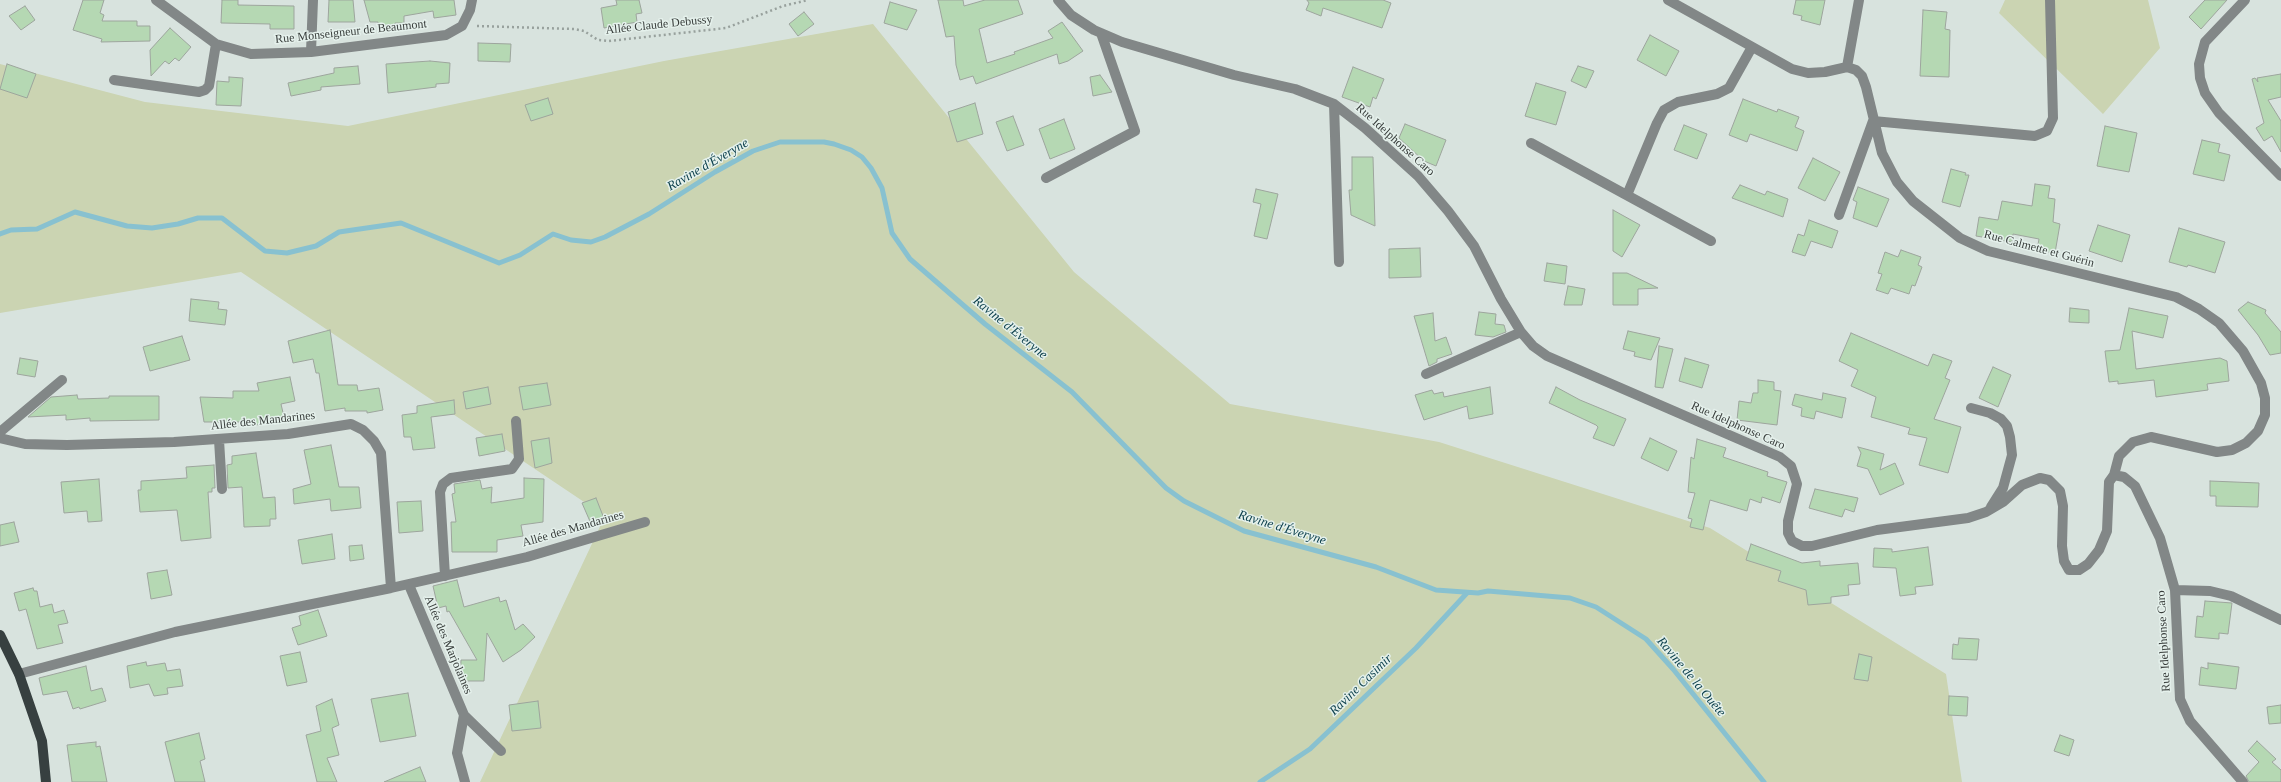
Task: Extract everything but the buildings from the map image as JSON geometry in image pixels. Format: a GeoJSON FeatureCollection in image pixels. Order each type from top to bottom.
{"type":"FeatureCollection","features":[{"type":"Feature","properties":{"kind":"main road"},"geometry":{"type":"LineString","coordinates":[[0,635],[19,674],[42,741],[46,782]]}},
{"type":"Feature","properties":{"kind":"street","name":"Rue Monseigneur de Beaumont"},"geometry":{"type":"LineString","coordinates":[[156,0],[216,44],[251,54],[311,52],[446,35],[462,26]]}},
{"type":"Feature","properties":{"kind":"street"},"geometry":{"type":"LineString","coordinates":[[311,52],[313,0]]}},
{"type":"Feature","properties":{"kind":"street"},"geometry":{"type":"LineString","coordinates":[[462,26],[470,10],[472,0]]}},
{"type":"Feature","properties":{"kind":"street","name":"Rue Idelphonse Caro"},"geometry":{"type":"LineString","coordinates":[[1058,0],[1071,15],[1102,33],[1122,42],[1234,75],[1295,88],[1334,104],[1364,128],[1418,176],[1448,211],[1474,246],[1501,299],[1521,332],[1533,346],[1547,356],[1780,457],[1791,466],[1797,484],[1788,521],[1788,533],[1792,541],[1802,546],[1812,546],[1877,530],[1968,518],[1986,512],[2003,502],[2022,485],[2040,478],[2049,480],[2060,491],[2063,506],[2062,546],[2064,561],[2069,570],[2079,570],[2088,564],[2099,550],[2107,531],[2109,513],[2107,493],[2108,482],[2114,475],[2124,477],[2135,486],[2160,538],[2175,590],[2180,699],[2190,721],[2243,782]]}},
{"type":"Feature","properties":{"kind":"street"},"geometry":{"type":"LineString","coordinates":[[1668,0],[1792,69],[1808,73],[1825,72],[1847,67],[1859,0]]}},
{"type":"Feature","properties":{"kind":"street"},"geometry":{"type":"LineString","coordinates":[[1839,215],[1873,121],[2035,136],[2047,131],[2053,118],[2050,0]]}},
{"type":"Feature","properties":{"kind":"street"},"geometry":{"type":"LineString","coordinates":[[2245,0],[2205,42],[2199,64],[2200,78],[2205,93],[2219,113],[2281,176]]}},
{"type":"Feature","properties":{"kind":"street"},"geometry":{"type":"LineString","coordinates":[[1046,178],[1135,131],[1102,33]]}},
{"type":"Feature","properties":{"kind":"street"},"geometry":{"type":"LineString","coordinates":[[114,80],[199,92],[209,86],[216,44]]}},
{"type":"Feature","properties":{"kind":"street"},"geometry":{"type":"LineString","coordinates":[[1627,196],[1657,123],[1664,110],[1678,102],[1717,94],[1729,88],[1752,47]]}},
{"type":"Feature","properties":{"kind":"street","name":"Rue Calmette et Guérin"},"geometry":{"type":"LineString","coordinates":[[1847,67],[1856,70],[1862,76],[1882,153],[1897,182],[1913,201],[1960,238],[1988,251],[2176,297],[2199,309],[2219,323],[2244,351],[2261,383],[2265,409],[2265,415],[2258,431],[2246,443],[2232,450],[2217,452],[2151,437],[2133,442],[2119,456],[2114,475]]}},
{"type":"Feature","properties":{"kind":"street"},"geometry":{"type":"LineString","coordinates":[[1334,104],[1339,262]]}},
{"type":"Feature","properties":{"kind":"street"},"geometry":{"type":"LineString","coordinates":[[1531,143],[1711,241]]}},
{"type":"Feature","properties":{"kind":"street"},"geometry":{"type":"LineString","coordinates":[[1426,374],[1521,332]]}},
{"type":"Feature","properties":{"kind":"street"},"geometry":{"type":"LineString","coordinates":[[0,432],[62,380]]}},
{"type":"Feature","properties":{"kind":"street"},"geometry":{"type":"LineString","coordinates":[[1971,408],[1990,413],[2001,419],[2007,426],[2010,437],[2012,455],[2003,488],[1996,501],[1986,512]]}},
{"type":"Feature","properties":{"kind":"street"},"geometry":{"type":"LineString","coordinates":[[446,576],[440,492],[443,484],[451,478],[512,469],[519,459],[516,421]]}},
{"type":"Feature","properties":{"kind":"street","name":"Allée des Mandarines"},"geometry":{"type":"LineString","coordinates":[[0,438],[25,444],[67,445],[219,440],[288,434],[351,424],[363,430],[374,441],[381,453],[391,588]]}},
{"type":"Feature","properties":{"kind":"street"},"geometry":{"type":"LineString","coordinates":[[219,440],[222,489]]}},
{"type":"Feature","properties":{"kind":"street","name":"Allée des Mandarines"},"geometry":{"type":"LineString","coordinates":[[19,674],[175,632],[409,585],[527,557],[644,522]]}},
{"type":"Feature","properties":{"kind":"street","name":"Allée des Marjolaines"},"geometry":{"type":"LineString","coordinates":[[409,585],[464,715],[501,751]]}},
{"type":"Feature","properties":{"kind":"street"},"geometry":{"type":"LineString","coordinates":[[2175,590],[2210,591],[2231,596],[2281,620]]}},
{"type":"Feature","properties":{"kind":"street"},"geometry":{"type":"LineString","coordinates":[[464,715],[457,753],[465,782]]}},
{"type":"Feature","properties":{"kind":"path","name":"Allée Claude Debussy"},"geometry":{"type":"LineString","coordinates":[[462,26],[574,29],[584,31],[598,40],[609,41],[726,28],[783,6],[808,0]]}},
{"type":"Feature","properties":{"kind":"green space"},"geometry":{"type":"Polygon","coordinates":[[[2005,0],[2148,0],[2160,48],[2103,114],[1999,13],[2005,0]]]}},
{"type":"Feature","properties":{"kind":"green space"},"geometry":{"type":"Polygon","coordinates":[[[873,24],[1074,272],[1230,404],[1439,442],[1710,528],[1946,674],[1962,782],[480,782],[605,516],[241,272],[0,313],[0,64],[145,102],[348,126],[664,61],[873,24]]]}},
{"type":"Feature","properties":{"kind":"waterway","name":"Ravine d'Éveryne"},"geometry":{"type":"LineString","coordinates":[[0,234],[11,230],[37,229],[75,212],[127,226],[152,228],[178,224],[198,218],[222,218],[265,251],[287,253],[316,246],[339,232],[401,223],[499,263],[520,255],[553,234],[571,240],[591,242],[605,237],[649,214],[715,172],[753,151],[780,142],[824,142],[834,144],[851,150],[862,157],[871,168],[882,188],[892,233],[910,259],[985,324],[1072,392],[1166,488],[1184,501],[1244,531],[1376,567],[1436,590],[1478,593],[1488,591],[1570,598],[1596,607],[1646,639],[1673,669],[1764,782]]}},
{"type":"Feature","properties":{"kind":"waterway","name":"Ravine Casimir"},"geometry":{"type":"LineString","coordinates":[[1260,782],[1310,749],[1416,648],[1467,593]]}},
{"type":"Feature","properties":{"kind":"water label","name":"Ravine de la Ouête"},"geometry":{"type":"Point","coordinates":[1691,677]}}]}
